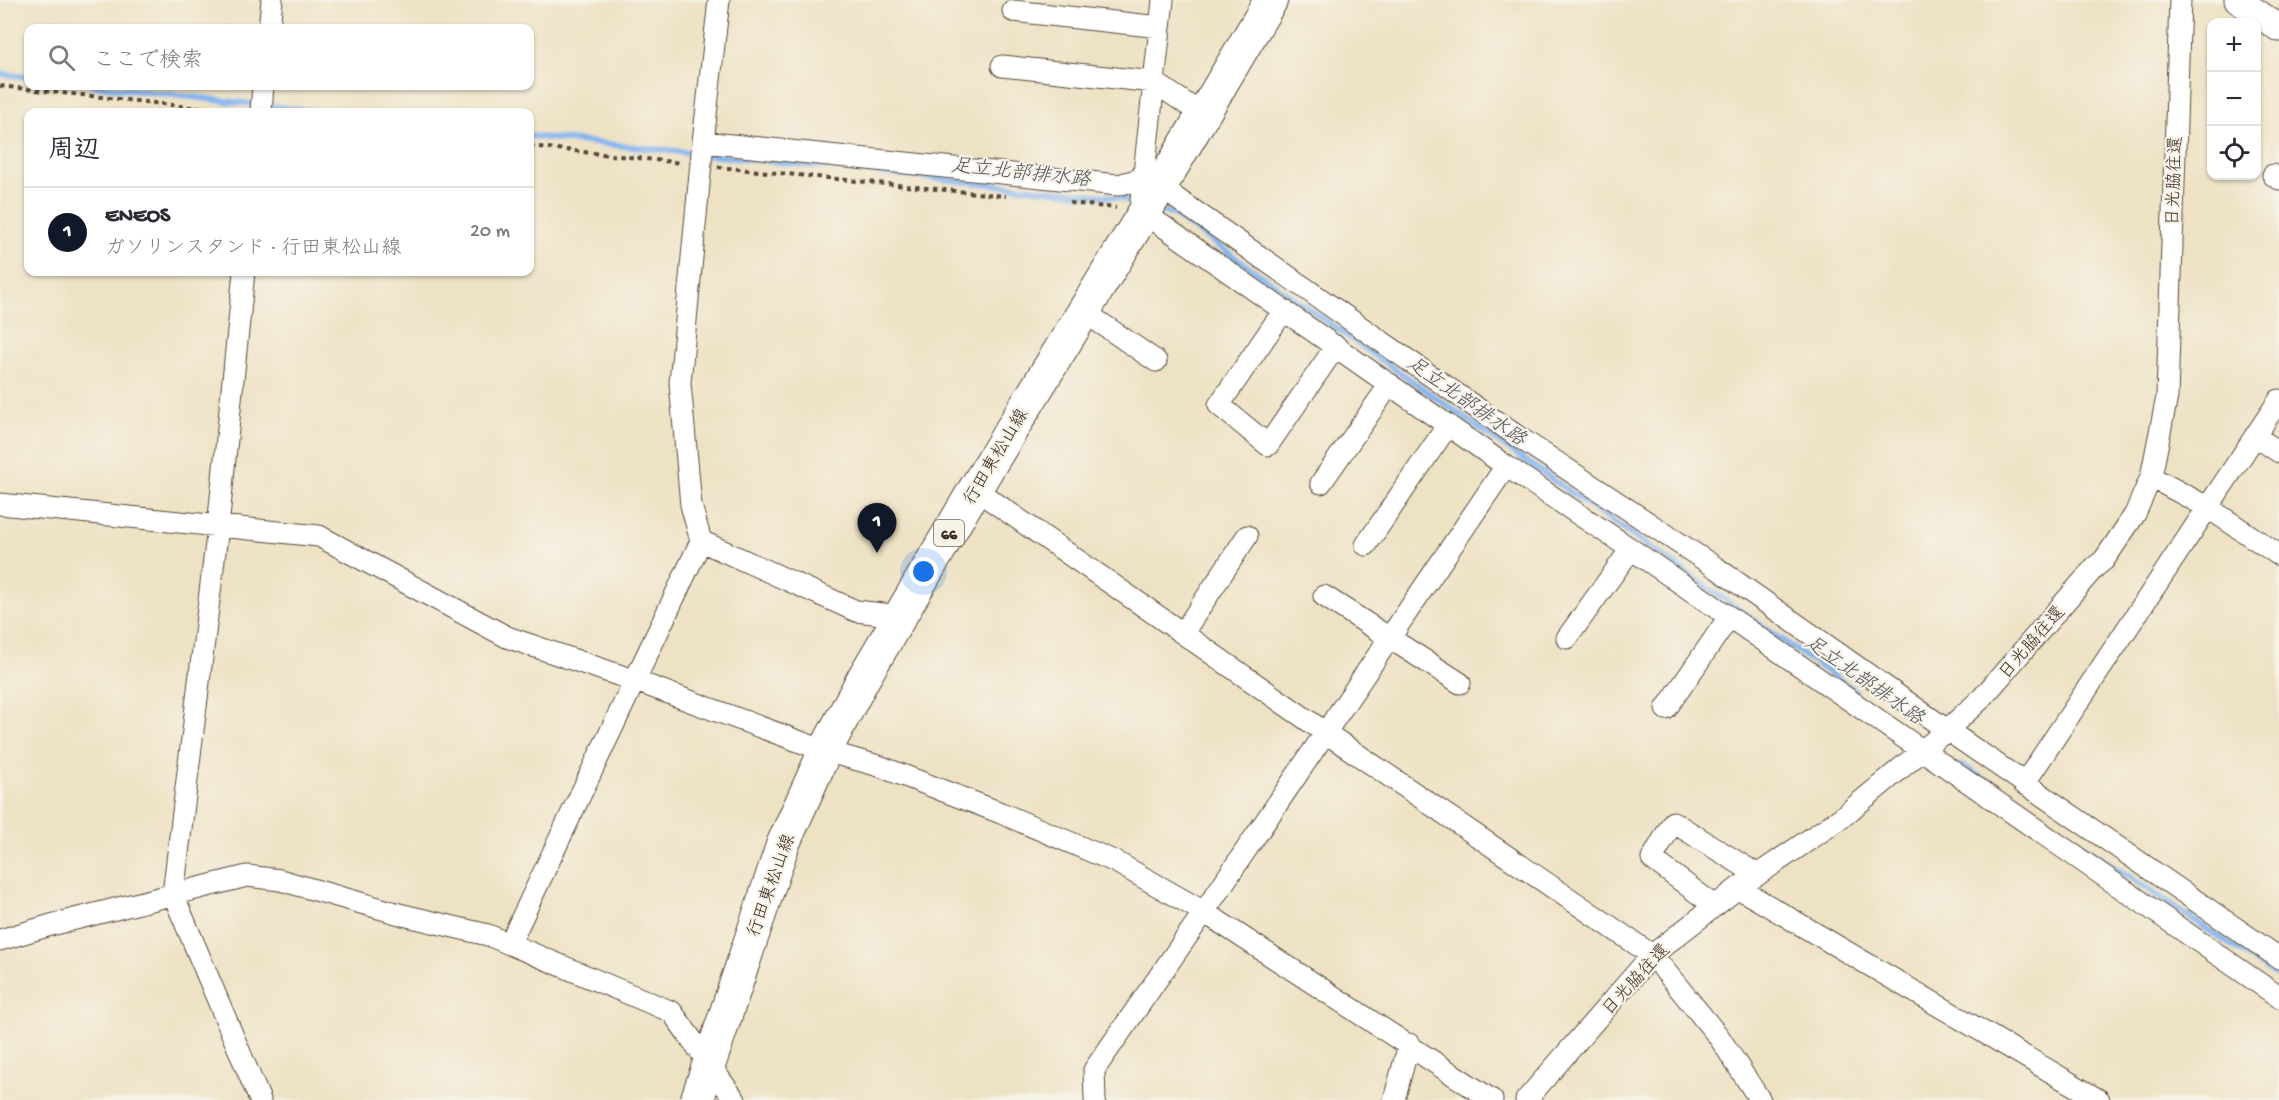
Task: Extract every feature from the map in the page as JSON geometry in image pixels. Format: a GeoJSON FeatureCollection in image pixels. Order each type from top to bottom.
{"type":"FeatureCollection","features":[{"type":"Feature","properties":{"kind":"main road","name":"行田東松山線"},"geometry":{"type":"LineString","coordinates":[[697,1100],[783,843],[825,751],[900,615],[1083,311],[1147,197],[1203,115],[1271,0]]}},
{"type":"Feature","properties":{"kind":"street"},"geometry":{"type":"LineString","coordinates":[[269,24],[272,0]]}},
{"type":"Feature","properties":{"kind":"street"},"geometry":{"type":"LineString","coordinates":[[510,943],[633,680],[701,542],[691,505],[680,383],[719,0]]}},
{"type":"Feature","properties":{"kind":"street"},"geometry":{"type":"LineString","coordinates":[[1147,197],[1162,0]]}},
{"type":"Feature","properties":{"kind":"street","name":"日光脇往還"},"geometry":{"type":"LineString","coordinates":[[1526,1100],[1652,955],[1738,888],[1841,818],[1982,699],[2095,567],[2104,560],[2135,514],[2151,477],[2167,397],[2180,0]]}},
{"type":"Feature","properties":{"kind":"street"},"geometry":{"type":"LineString","coordinates":[[2238,0],[2279,28]]}},
{"type":"Feature","properties":{"kind":"street"},"geometry":{"type":"LineString","coordinates":[[1014,11],[1160,27]]}},
{"type":"Feature","properties":{"kind":"street"},"geometry":{"type":"LineString","coordinates":[[1002,66],[1154,82],[1203,115]]}},
{"type":"Feature","properties":{"kind":"street"},"geometry":{"type":"LineString","coordinates":[[261,108],[263,90]]}},
{"type":"Feature","properties":{"kind":"street"},"geometry":{"type":"LineString","coordinates":[[703,142],[1118,186],[1147,197],[1718,569],[1947,730],[2279,958]]}},
{"type":"Feature","properties":{"kind":"street"},"geometry":{"type":"LineString","coordinates":[[1147,197],[1284,310],[1506,466],[1631,549],[2279,997]]}},
{"type":"Feature","properties":{"kind":"street"},"geometry":{"type":"LineString","coordinates":[[244,276],[218,527],[173,894],[260,1100]]}},
{"type":"Feature","properties":{"kind":"street"},"geometry":{"type":"LineString","coordinates":[[1284,310],[1219,405],[1268,445],[1336,346]]}},
{"type":"Feature","properties":{"kind":"street"},"geometry":{"type":"LineString","coordinates":[[1083,311],[1156,361]]}},
{"type":"Feature","properties":{"kind":"street"},"geometry":{"type":"LineString","coordinates":[[1321,483],[1389,384]]}},
{"type":"Feature","properties":{"kind":"street"},"geometry":{"type":"LineString","coordinates":[[2025,784],[2279,400]]}},
{"type":"Feature","properties":{"kind":"street"},"geometry":{"type":"LineString","coordinates":[[1366,545],[1448,425]]}},
{"type":"Feature","properties":{"kind":"street"},"geometry":{"type":"LineString","coordinates":[[2255,436],[2279,452]]}},
{"type":"Feature","properties":{"kind":"street"},"geometry":{"type":"LineString","coordinates":[[1095,1100],[1094,1070],[1204,912],[1506,466]]}},
{"type":"Feature","properties":{"kind":"street"},"geometry":{"type":"LineString","coordinates":[[2151,477],[2207,507],[2279,555]]}},
{"type":"Feature","properties":{"kind":"street"},"geometry":{"type":"LineString","coordinates":[[975,489],[1326,733],[1652,955],[1719,1037],[1760,1100]]}},
{"type":"Feature","properties":{"kind":"street"},"geometry":{"type":"LineString","coordinates":[[0,504],[319,536],[507,637],[633,680],[825,751],[890,771],[1001,813],[1116,862],[1204,912],[1492,1100]]}},
{"type":"Feature","properties":{"kind":"street"},"geometry":{"type":"LineString","coordinates":[[1183,633],[1247,536]]}},
{"type":"Feature","properties":{"kind":"street"},"geometry":{"type":"LineString","coordinates":[[701,542],[856,611],[900,615]]}},
{"type":"Feature","properties":{"kind":"street"},"geometry":{"type":"LineString","coordinates":[[1568,638],[1631,549]]}},
{"type":"Feature","properties":{"kind":"street"},"geometry":{"type":"LineString","coordinates":[[1324,596],[1389,640],[1460,683]]}},
{"type":"Feature","properties":{"kind":"street"},"geometry":{"type":"LineString","coordinates":[[1666,709],[1728,617]]}},
{"type":"Feature","properties":{"kind":"street"},"geometry":{"type":"LineString","coordinates":[[1715,906],[1652,859],[1673,822],[1758,875]]}},
{"type":"Feature","properties":{"kind":"street"},"geometry":{"type":"LineString","coordinates":[[0,940],[247,876],[280,880],[403,915],[488,934],[672,1012],[735,1100]]}},
{"type":"Feature","properties":{"kind":"street"},"geometry":{"type":"LineString","coordinates":[[1738,888],[2099,1100]]}},
{"type":"Feature","properties":{"kind":"street"},"geometry":{"type":"LineString","coordinates":[[1394,1100],[1409,1044]]}},
{"type":"Feature","properties":{"kind":"path"},"geometry":{"type":"LineString","coordinates":[[0,86],[24,89]]}},
{"type":"Feature","properties":{"kind":"path"},"geometry":{"type":"LineString","coordinates":[[36,90],[200,108]]}},
{"type":"Feature","properties":{"kind":"path"},"geometry":{"type":"LineString","coordinates":[[534,146],[1016,197]]}},
{"type":"Feature","properties":{"kind":"path"},"geometry":{"type":"LineString","coordinates":[[1062,202],[1147,197]]}},
{"type":"Feature","properties":{"kind":"waterway","name":"足立北部排水路"},"geometry":{"type":"LineString","coordinates":[[0,74],[24,77]]}},
{"type":"Feature","properties":{"kind":"waterway","name":"足立北部排水路"},"geometry":{"type":"LineString","coordinates":[[128,90],[288,108]]}},
{"type":"Feature","properties":{"kind":"waterway","name":"足立北部排水路"},"geometry":{"type":"LineString","coordinates":[[534,136],[1115,197],[1137,203]]}},
{"type":"Feature","properties":{"kind":"waterway","name":"足立北部排水路"},"geometry":{"type":"LineString","coordinates":[[1158,210],[1173,214],[1855,691]]}},
{"type":"Feature","properties":{"kind":"waterway","name":"足立北部排水路"},"geometry":{"type":"LineString","coordinates":[[1962,765],[2279,977]]}},
{"type":"Feature","properties":{"kind":"place","name":"ENEOS"},"geometry":{"type":"Point","coordinates":[877,553]}}]}
